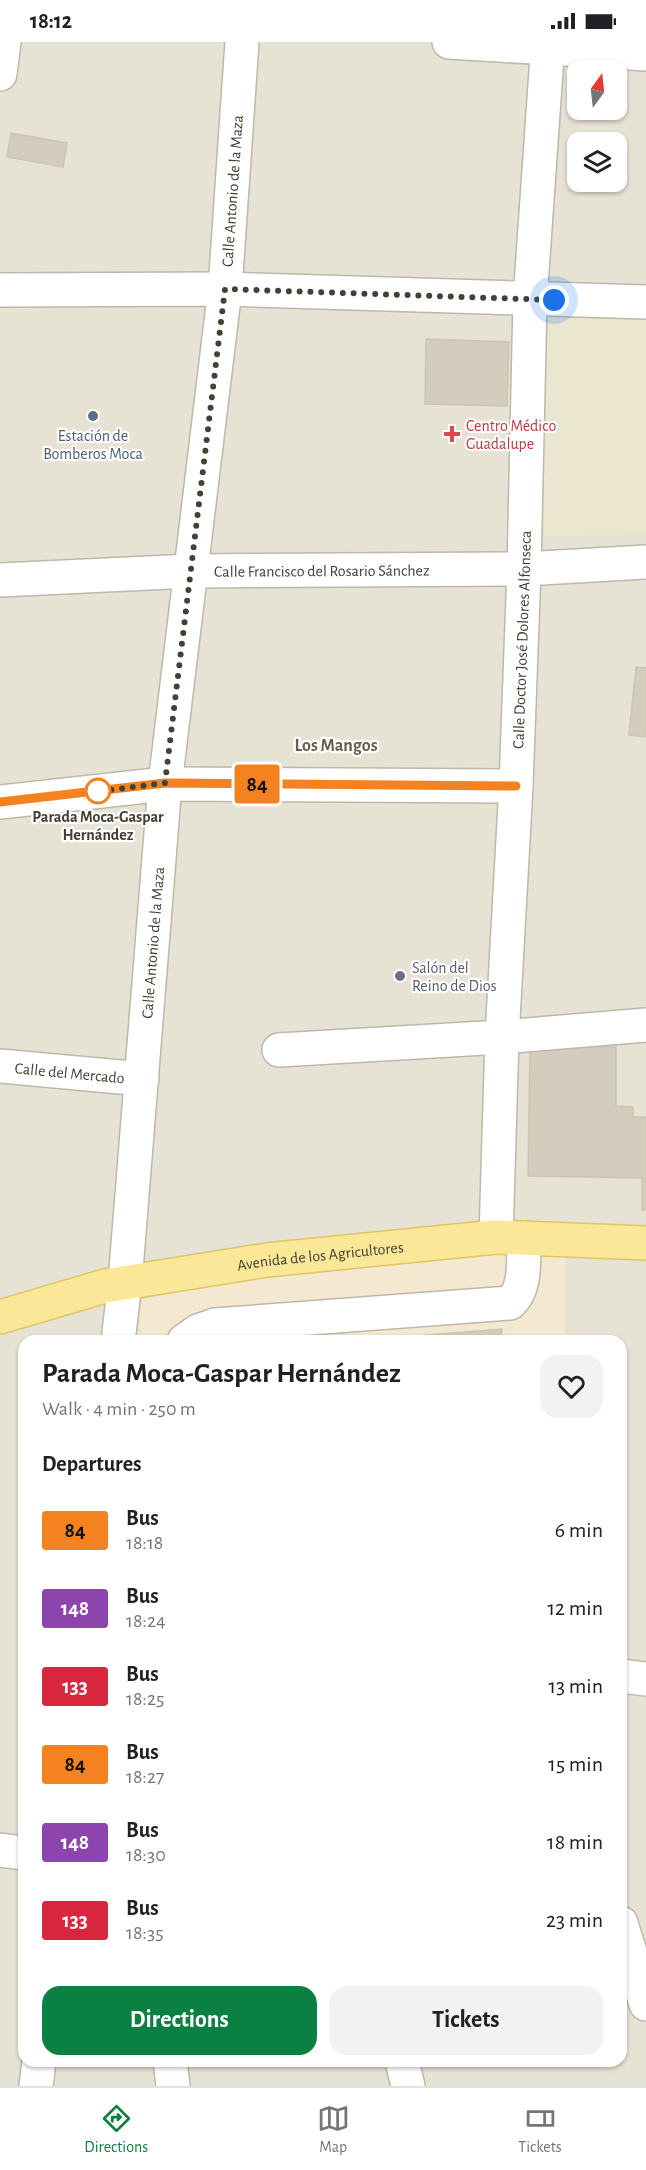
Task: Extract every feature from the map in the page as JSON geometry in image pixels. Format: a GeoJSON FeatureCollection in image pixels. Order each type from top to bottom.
{"type":"FeatureCollection","features":[{"type":"Feature","properties":{"kind":"main road","name":"Avenida de los Agricultores"},"geometry":{"type":"LineString","coordinates":[[0,1317],[105,1286],[267,1260],[510,1238],[646,1243]]}},
{"type":"Feature","properties":{"kind":"street"},"geometry":{"type":"LineString","coordinates":[[0,74],[4,42]]}},
{"type":"Feature","properties":{"kind":"street","name":"Calle Antonio de la Maza"},"geometry":{"type":"LineString","coordinates":[[119,1335],[125,1282],[165,783],[225,289],[242,42]]}},
{"type":"Feature","properties":{"kind":"street"},"geometry":{"type":"LineString","coordinates":[[448,42],[548,45],[646,54]]}},
{"type":"Feature","properties":{"kind":"street","name":"Calle Doctor José Dolores Alfonseca"},"geometry":{"type":"LineString","coordinates":[[192,1335],[215,1325],[510,1303],[519,1296],[522,1283],[510,1238],[502,1037],[516,786],[530,300],[548,45]]}},
{"type":"Feature","properties":{"kind":"street"},"geometry":{"type":"LineString","coordinates":[[0,290],[225,289],[646,303]]}},
{"type":"Feature","properties":{"kind":"street","name":"Calle Francisco del Rosario Sánchez"},"geometry":{"type":"LineString","coordinates":[[0,580],[191,571],[524,568],[646,562]]}},
{"type":"Feature","properties":{"kind":"street"},"geometry":{"type":"LineString","coordinates":[[0,802],[165,783],[516,786]]}},
{"type":"Feature","properties":{"kind":"street"},"geometry":{"type":"LineString","coordinates":[[279,1050],[502,1037],[646,1025]]}},
{"type":"Feature","properties":{"kind":"street","name":"Calle del Mercado"},"geometry":{"type":"LineString","coordinates":[[0,1066],[142,1078]]}},
{"type":"Feature","properties":{"kind":"street"},"geometry":{"type":"LineString","coordinates":[[627,1677],[646,1679]]}},
{"type":"Feature","properties":{"kind":"street"},"geometry":{"type":"LineString","coordinates":[[0,1850],[18,1852]]}},
{"type":"Feature","properties":{"kind":"street"},"geometry":{"type":"LineString","coordinates":[[627,1942],[646,2004]]}},
{"type":"Feature","properties":{"kind":"street"},"geometry":{"type":"LineString","coordinates":[[36,2086],[38,2067]]}},
{"type":"Feature","properties":{"kind":"street"},"geometry":{"type":"LineString","coordinates":[[171,2067],[173,2086]]}},
{"type":"Feature","properties":{"kind":"street"},"geometry":{"type":"LineString","coordinates":[[403,2067],[408,2086]]}},
{"type":"Feature","properties":{"kind":"shaded area"},"geometry":{"type":"Polygon","coordinates":[[[0,42],[646,42],[646,2086],[0,2086],[0,42]]]}},
{"type":"Feature","properties":{"kind":"shaded area"},"geometry":{"type":"Polygon","coordinates":[[[544,314],[646,314],[646,533],[544,536],[544,314]]]}},
{"type":"Feature","properties":{"kind":"shaded area"},"geometry":{"type":"Polygon","coordinates":[[[503,1250],[565,1254],[565,1335],[139,1335],[142,1299],[258,1277],[503,1250]]]}},
{"type":"Feature","properties":{"kind":"building"},"geometry":{"type":"Polygon","coordinates":[[[11,133],[67,143],[63,167],[7,157],[11,133]]]}},
{"type":"Feature","properties":{"kind":"building"},"geometry":{"type":"Polygon","coordinates":[[[426,339],[509,342],[507,406],[425,404],[426,339]]]}},
{"type":"Feature","properties":{"kind":"building"},"geometry":{"type":"Polygon","coordinates":[[[636,667],[646,668],[646,737],[629,735],[636,667]]]}},
{"type":"Feature","properties":{"kind":"building"},"geometry":{"type":"Polygon","coordinates":[[[530,1046],[616,1047],[616,1106],[633,1107],[633,1117],[646,1117],[646,1178],[528,1176],[530,1046]]]}},
{"type":"Feature","properties":{"kind":"building"},"geometry":{"type":"Polygon","coordinates":[[[642,1178],[646,1178],[646,1210],[642,1210],[642,1178]]]}},
{"type":"Feature","properties":{"kind":"building"},"geometry":{"type":"Polygon","coordinates":[[[502,1329],[501,1335],[428,1335],[502,1329]]]}},
{"type":"Feature","properties":{"kind":"bus line","name":"84"},"geometry":{"type":"LineString","coordinates":[[0,802],[165,783],[516,786]]}},
{"type":"Feature","properties":{"kind":"place","name":"Estación de Bomberos Moca"},"geometry":{"type":"Point","coordinates":[93,416]}},
{"type":"Feature","properties":{"kind":"place","name":"Centro Médico Guadalupe"},"geometry":{"type":"Point","coordinates":[452,434]}},
{"type":"Feature","properties":{"kind":"place","name":"Parada Moca-Gaspar Hernández"},"geometry":{"type":"Point","coordinates":[98,791]}},
{"type":"Feature","properties":{"kind":"place","name":"Salón del Reino de Dios"},"geometry":{"type":"Point","coordinates":[400,976]}},
{"type":"Feature","properties":{"kind":"district","name":"Los Mangos"},"geometry":{"type":"Point","coordinates":[336,745]}},
{"type":"Feature","properties":{"kind":"route"},"geometry":{"type":"LineString","coordinates":[[98,791],[94,792],[165,783],[225,289],[554,300]]}}]}
